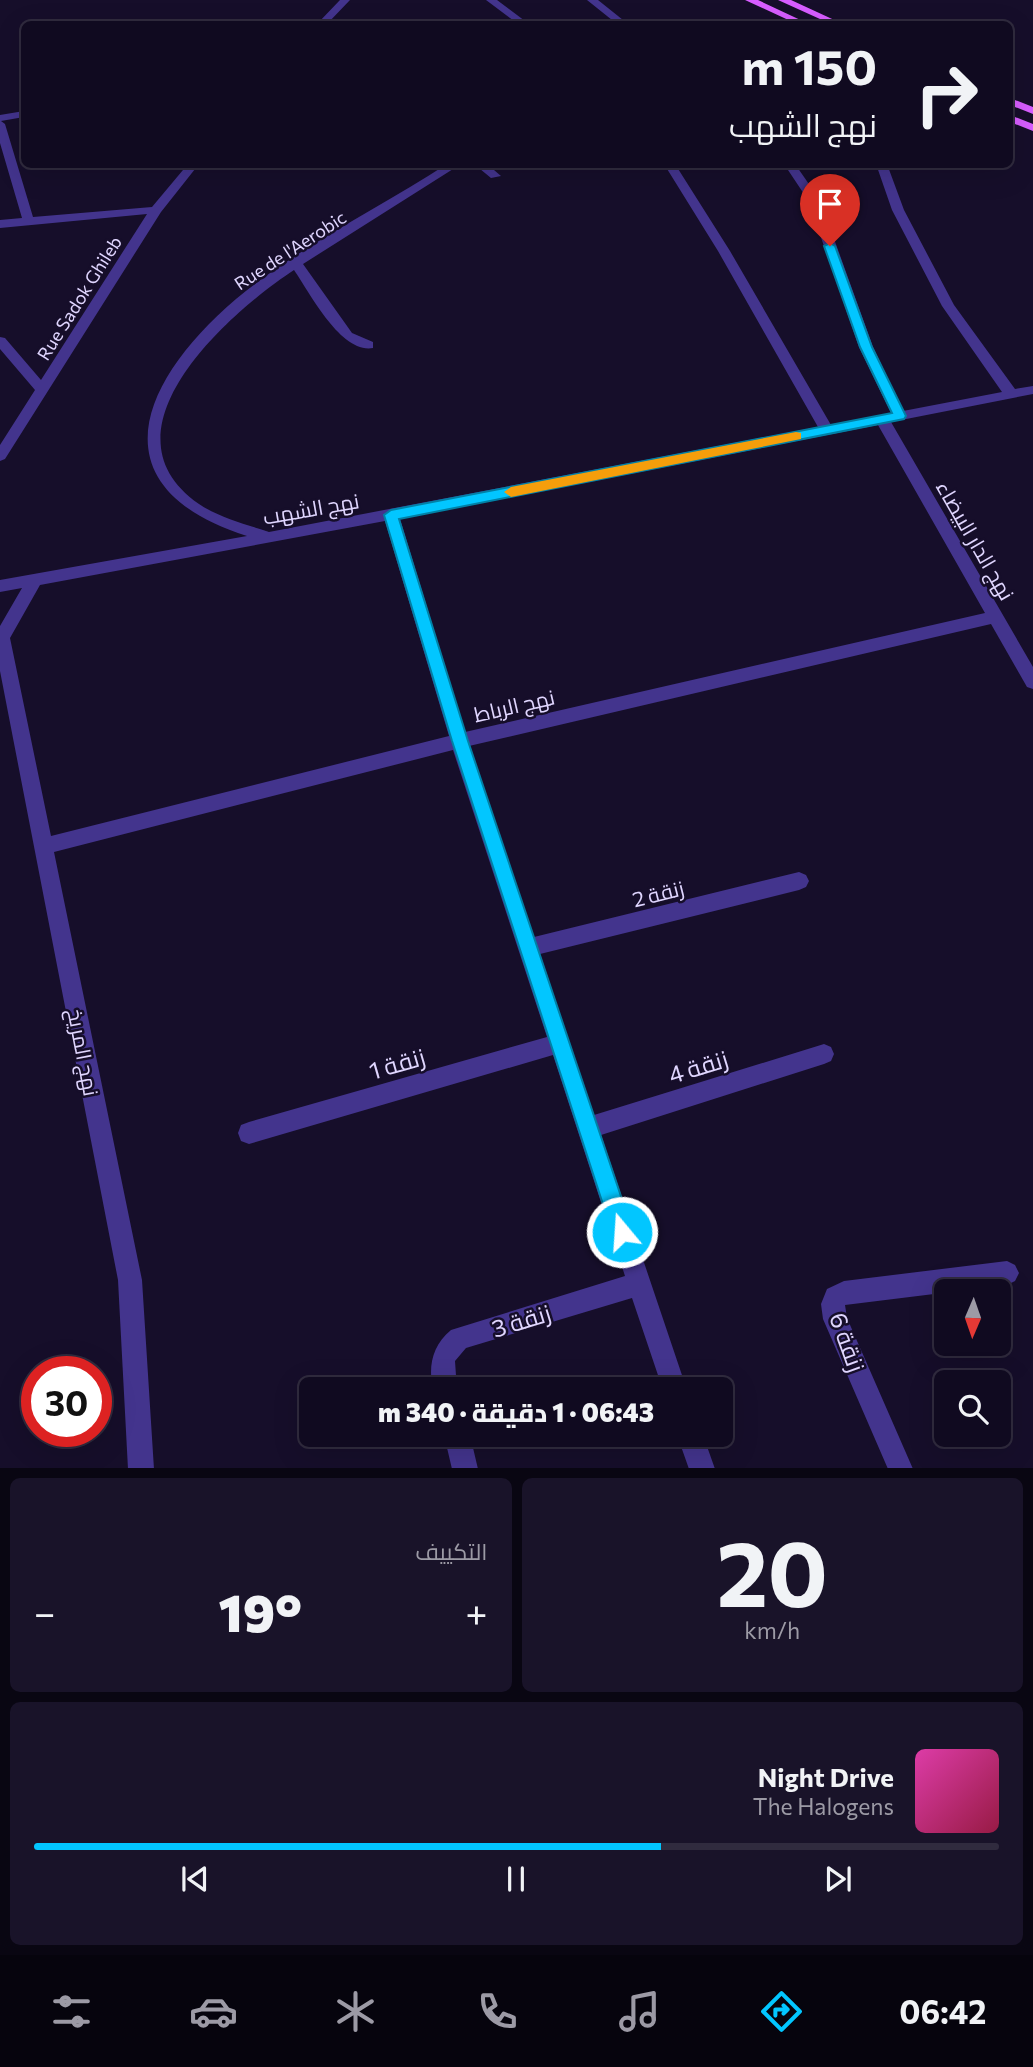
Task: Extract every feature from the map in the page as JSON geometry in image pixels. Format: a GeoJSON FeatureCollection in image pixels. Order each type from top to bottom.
{"type":"FeatureCollection","features":[{"type":"Feature","properties":{"kind":"main road"},"geometry":{"type":"LineString","coordinates":[[750,0],[797,21]]}},
{"type":"Feature","properties":{"kind":"main road"},"geometry":{"type":"LineString","coordinates":[[783,0],[831,21]]}},
{"type":"Feature","properties":{"kind":"main road"},"geometry":{"type":"LineString","coordinates":[[1013,102],[1033,111]]}},
{"type":"Feature","properties":{"kind":"main road"},"geometry":{"type":"LineString","coordinates":[[1013,119],[1033,128]]}},
{"type":"Feature","properties":{"kind":"street"},"geometry":{"type":"LineString","coordinates":[[326,21],[345,0]]}},
{"type":"Feature","properties":{"kind":"street"},"geometry":{"type":"LineString","coordinates":[[491,0],[520,21]]}},
{"type":"Feature","properties":{"kind":"street"},"geometry":{"type":"LineString","coordinates":[[592,0],[619,21]]}},
{"type":"Feature","properties":{"kind":"street"},"geometry":{"type":"LineString","coordinates":[[0,118],[21,114]]}},
{"type":"Feature","properties":{"kind":"street"},"geometry":{"type":"LineString","coordinates":[[0,124],[28,220]]}},
{"type":"Feature","properties":{"kind":"street","name":"Rue Sadok Ghileb"},"geometry":{"type":"LineString","coordinates":[[0,456],[156,210],[191,168]]}},
{"type":"Feature","properties":{"kind":"street","name":"Rue de l'Aerobic"},"geometry":{"type":"LineString","coordinates":[[266,537],[217,519],[188,503],[167,481],[155,453],[154,431],[161,404],[173,381],[200,346],[256,290],[451,168]]}},
{"type":"Feature","properties":{"kind":"street"},"geometry":{"type":"LineString","coordinates":[[484,168],[495,176]]}},
{"type":"Feature","properties":{"kind":"street"},"geometry":{"type":"LineString","coordinates":[[672,168],[724,251],[827,430]]}},
{"type":"Feature","properties":{"kind":"street"},"geometry":{"type":"LineString","coordinates":[[792,168],[814,200],[866,347],[899,416]]}},
{"type":"Feature","properties":{"kind":"street"},"geometry":{"type":"LineString","coordinates":[[882,168],[898,210],[948,306],[1011,394]]}},
{"type":"Feature","properties":{"kind":"street"},"geometry":{"type":"LineString","coordinates":[[0,223],[156,210]]}},
{"type":"Feature","properties":{"kind":"street"},"geometry":{"type":"LineString","coordinates":[[297,265],[347,336],[368,345]]}},
{"type":"Feature","properties":{"kind":"street"},"geometry":{"type":"LineString","coordinates":[[0,341],[42,389]]}},
{"type":"Feature","properties":{"kind":"street","name":"نهج الشهب"},"geometry":{"type":"LineString","coordinates":[[0,586],[391,515],[1033,390]]}},
{"type":"Feature","properties":{"kind":"street","name":"نهج الدار البيضاء"},"geometry":{"type":"LineString","coordinates":[[882,419],[1033,682]]}},
{"type":"Feature","properties":{"kind":"street"},"geometry":{"type":"LineString","coordinates":[[391,515],[460,741],[671,1377]]}},
{"type":"Feature","properties":{"kind":"street"},"geometry":{"type":"LineString","coordinates":[[1,640],[34,581]]}},
{"type":"Feature","properties":{"kind":"street","name":"نهج الرباط"},"geometry":{"type":"LineString","coordinates":[[44,846],[460,741],[996,617]]}},
{"type":"Feature","properties":{"kind":"street","name":"نهج المريخ"},"geometry":{"type":"LineString","coordinates":[[1,640],[130,1280],[141,1468]]}},
{"type":"Feature","properties":{"kind":"street","name":"زنقة 2"},"geometry":{"type":"LineString","coordinates":[[528,948],[799,881]]}},
{"type":"Feature","properties":{"kind":"street","name":"زنقة 1"},"geometry":{"type":"LineString","coordinates":[[249,1133],[559,1043]]}},
{"type":"Feature","properties":{"kind":"street","name":"زنقة 4"},"geometry":{"type":"LineString","coordinates":[[587,1128],[824,1054]]}},
{"type":"Feature","properties":{"kind":"street","name":"زنقة 6"},"geometry":{"type":"LineString","coordinates":[[901,1468],[835,1320],[835,1297],[844,1293],[1007,1273]]}},
{"type":"Feature","properties":{"kind":"street","name":"زنقة 3"},"geometry":{"type":"LineString","coordinates":[[444,1377],[442,1360],[447,1347],[459,1338],[639,1284]]}},
{"type":"Feature","properties":{"kind":"street"},"geometry":{"type":"LineString","coordinates":[[460,1447],[465,1468]]}},
{"type":"Feature","properties":{"kind":"street"},"geometry":{"type":"LineString","coordinates":[[694,1447],[702,1468]]}},
{"type":"Feature","properties":{"kind":"slow traffic"},"geometry":{"type":"LineString","coordinates":[[511,492],[796,436]]}},
{"type":"Feature","properties":{"kind":"route"},"geometry":{"type":"LineString","coordinates":[[622,1232],[460,741],[391,515],[899,416],[866,347],[830,246]]}}]}
